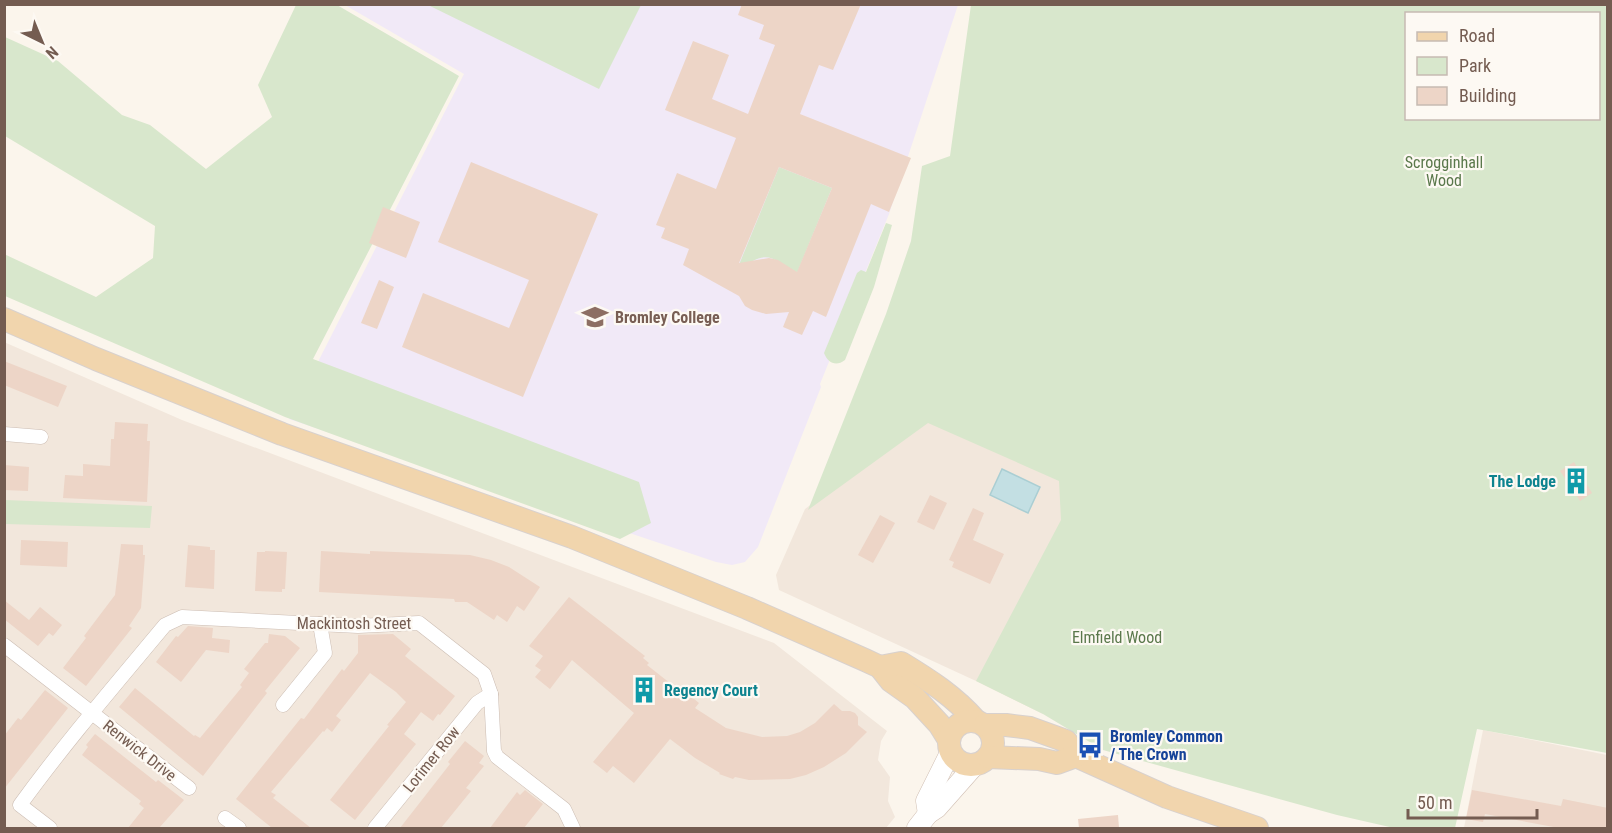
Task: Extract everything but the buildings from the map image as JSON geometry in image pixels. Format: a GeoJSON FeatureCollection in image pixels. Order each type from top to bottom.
{"type":"FeatureCollection","features":[{"type":"Feature","properties":{"kind":"main road"},"geometry":{"type":"LineString","coordinates":[[4,319],[282,434],[583,541],[747,608],[880,667],[891,681],[915,698],[939,724],[961,763],[1039,759],[1057,763],[1076,756]]}},
{"type":"Feature","properties":{"kind":"main road"},"geometry":{"type":"LineString","coordinates":[[880,667],[901,663],[950,694],[992,735],[994,743],[982,761]]}},
{"type":"Feature","properties":{"kind":"main road"},"geometry":{"type":"LineString","coordinates":[[950,746],[951,734],[959,725],[968,721],[1030,728],[1065,741],[1076,756],[1167,797],[1215,822],[1257,828]]}},
{"type":"Feature","properties":{"kind":"street"},"geometry":{"type":"LineString","coordinates":[[4,434],[41,437]]}},
{"type":"Feature","properties":{"kind":"street","name":"Mackintosh Street"},"geometry":{"type":"LineString","coordinates":[[50,828],[20,805],[92,711],[165,626],[182,617],[358,626],[419,622],[484,674],[491,694],[494,751],[497,757],[564,809],[573,828]]}},
{"type":"Feature","properties":{"kind":"street"},"geometry":{"type":"LineString","coordinates":[[283,705],[325,653],[320,624]]}},
{"type":"Feature","properties":{"kind":"street","name":"Renwick Drive"},"geometry":{"type":"LineString","coordinates":[[4,645],[189,788]]}},
{"type":"Feature","properties":{"kind":"street","name":"Lorimer Row"},"geometry":{"type":"LineString","coordinates":[[375,828],[477,703],[491,694]]}},
{"type":"Feature","properties":{"kind":"street"},"geometry":{"type":"LineString","coordinates":[[923,821],[926,801],[950,746]]}},
{"type":"Feature","properties":{"kind":"street"},"geometry":{"type":"LineString","coordinates":[[923,821],[982,761]]}},
{"type":"Feature","properties":{"kind":"street"},"geometry":{"type":"LineString","coordinates":[[225,818],[239,828]]}},
{"type":"Feature","properties":{"kind":"shaded area","name":"Bromley College"},"geometry":{"type":"Polygon","coordinates":[[[345,5],[958,5],[889,214],[820,384],[821,387],[758,547],[745,562],[732,565],[716,562],[289,419],[464,74],[345,5]]]}},
{"type":"Feature","properties":{"kind":"shaded area"},"geometry":{"type":"Polygon","coordinates":[[[4,342],[182,420],[774,643],[887,731],[881,741],[878,760],[890,777],[888,801],[895,817],[886,828],[5,828],[4,342]]]}},
{"type":"Feature","properties":{"kind":"shaded area"},"geometry":{"type":"Polygon","coordinates":[[[929,415],[1063,474],[1066,535],[1043,714],[779,590],[776,575],[805,509],[929,415]]]}},
{"type":"Feature","properties":{"kind":"shaded area"},"geometry":{"type":"Polygon","coordinates":[[[1483,730],[1607,755],[1607,828],[1464,828],[1483,730]]]}},
{"type":"Feature","properties":{"kind":"green space"},"geometry":{"type":"Polygon","coordinates":[[[296,5],[337,5],[459,76],[313,359],[639,482],[651,523],[620,539],[285,417],[5,296],[4,254],[96,297],[153,258],[155,226],[5,136],[5,37],[58,61],[122,115],[150,125],[206,169],[272,117],[258,85],[296,5]]]}},
{"type":"Feature","properties":{"kind":"green space"},"geometry":{"type":"Polygon","coordinates":[[[428,5],[641,5],[599,89],[428,5]]]}},
{"type":"Feature","properties":{"kind":"green space"},"geometry":{"type":"Polygon","coordinates":[[[971,5],[1607,5],[1607,753],[1477,729],[1455,828],[1394,828],[1337,815],[1103,750],[1043,714],[976,681],[1061,520],[1059,481],[928,423],[808,510],[886,314],[911,241],[922,166],[950,156],[971,5]]]}},
{"type":"Feature","properties":{"kind":"green space"},"geometry":{"type":"Polygon","coordinates":[[[779,167],[832,188],[795,278],[780,263],[767,257],[754,260],[736,272],[779,167]]]}},
{"type":"Feature","properties":{"kind":"green space"},"geometry":{"type":"Polygon","coordinates":[[[886,223],[892,225],[874,287],[845,360],[833,363],[824,353],[857,273],[861,270],[866,272],[886,223]]]}},
{"type":"Feature","properties":{"kind":"green space"},"geometry":{"type":"Polygon","coordinates":[[[5,500],[152,506],[150,528],[5,524],[5,500]]]}},
{"type":"Feature","properties":{"kind":"water"},"geometry":{"type":"Polygon","coordinates":[[[1002,469],[1040,487],[1028,513],[990,495],[1002,469]]]}},
{"type":"Feature","properties":{"kind":"place","name":"Bromley College"},"geometry":{"type":"Point","coordinates":[595,317]}},
{"type":"Feature","properties":{"kind":"place","name":"The Lodge"},"geometry":{"type":"Point","coordinates":[1576,481]}},
{"type":"Feature","properties":{"kind":"place","name":"Regency Court"},"geometry":{"type":"Point","coordinates":[644,690]}},
{"type":"Feature","properties":{"kind":"place","name":"Bromley Common / The Crown"},"geometry":{"type":"Point","coordinates":[1090,745]}},
{"type":"Feature","properties":{"kind":"park label","name":"Scrogginhall Wood"},"geometry":{"type":"Point","coordinates":[1444,171]}},
{"type":"Feature","properties":{"kind":"park label","name":"Elmfield Wood"},"geometry":{"type":"Point","coordinates":[1117,637]}}]}
